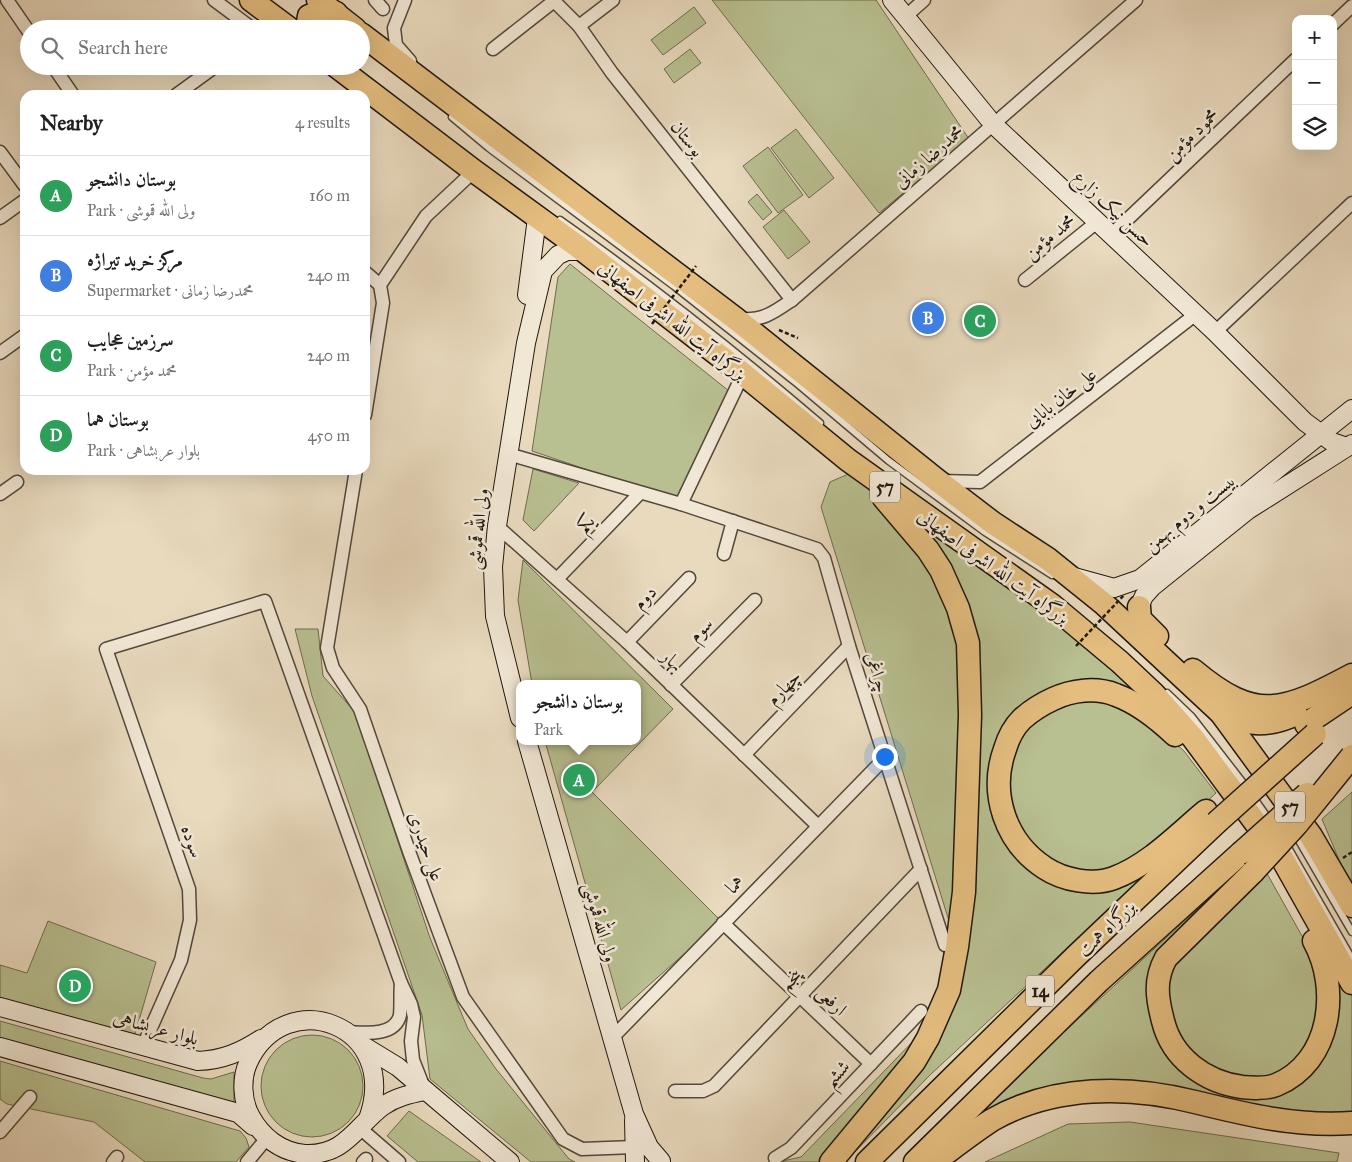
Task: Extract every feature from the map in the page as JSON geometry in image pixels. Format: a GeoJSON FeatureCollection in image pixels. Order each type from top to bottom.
{"type":"FeatureCollection","features":[{"type":"Feature","properties":{"kind":"highway"},"geometry":{"type":"LineString","coordinates":[[253,1],[272,5],[283,0]]}},
{"type":"Feature","properties":{"kind":"highway","name":"بزرگراه آیت الله اشرفی اصفهانی"},"geometry":{"type":"LineString","coordinates":[[318,0],[343,20]]}},
{"type":"Feature","properties":{"kind":"highway"},"geometry":{"type":"LineString","coordinates":[[253,1],[278,20]]}},
{"type":"Feature","properties":{"kind":"highway"},"geometry":{"type":"LineString","coordinates":[[308,20],[309,16],[322,11],[338,20]]}},
{"type":"Feature","properties":{"kind":"highway","name":"بزرگراه آیت الله اشرفی اصفهانی"},"geometry":{"type":"LineString","coordinates":[[370,43],[407,75],[572,192],[1152,647],[1221,713],[1311,836],[1352,906]]}},
{"type":"Feature","properties":{"kind":"highway","name":"بزرگراه آیت الله اشرفی اصفهانی"},"geometry":{"type":"LineString","coordinates":[[346,75],[361,90]]}},
{"type":"Feature","properties":{"kind":"highway","name":"بزرگراه آیت الله اشرفی اصفهانی"},"geometry":{"type":"LineString","coordinates":[[370,100],[474,172],[547,218],[584,251],[743,374],[848,460],[1053,606],[1120,662],[1172,714],[1283,860],[1352,983]]}},
{"type":"Feature","properties":{"kind":"highway"},"geometry":{"type":"LineString","coordinates":[[831,1162],[914,1062],[928,1038],[949,990],[964,892],[970,715],[968,643],[958,608],[948,585],[928,550],[892,506],[848,460]]}},
{"type":"Feature","properties":{"kind":"highway"},"geometry":{"type":"LineString","coordinates":[[1132,600],[1142,622],[1194,670],[1219,689],[1248,704],[1264,707],[1289,704],[1316,694],[1352,675]]}},
{"type":"Feature","properties":{"kind":"highway"},"geometry":{"type":"LineString","coordinates":[[1221,713],[1231,719],[1250,724],[1276,722],[1305,710],[1322,700],[1352,675]]}},
{"type":"Feature","properties":{"kind":"highway"},"geometry":{"type":"LineString","coordinates":[[1211,817],[1134,869],[1112,879],[1074,880],[1045,868],[1027,854],[1017,841],[1002,812],[998,797],[1001,760],[1008,740],[1021,720],[1040,706],[1077,691],[1097,691],[1115,694],[1165,725],[1239,801]]}},
{"type":"Feature","properties":{"kind":"highway"},"geometry":{"type":"LineString","coordinates":[[1310,729],[1352,693]]}},
{"type":"Feature","properties":{"kind":"highway","name":"بزرگراه همت"},"geometry":{"type":"LineString","coordinates":[[867,1162],[1075,957],[1211,817],[1310,729],[1352,701]]}},
{"type":"Feature","properties":{"kind":"highway"},"geometry":{"type":"LineString","coordinates":[[1256,826],[1299,914],[1322,955],[1330,994],[1324,1030],[1305,1063],[1291,1076],[1275,1086],[1251,1088],[1210,1078],[1185,1061],[1164,1026],[1156,983],[1159,970],[1166,958],[1253,872],[1297,824],[1352,755]]}},
{"type":"Feature","properties":{"kind":"highway","name":"بزرگراه همت"},"geometry":{"type":"LineString","coordinates":[[915,1162],[1099,981],[1352,755]]}},
{"type":"Feature","properties":{"kind":"highway"},"geometry":{"type":"LineString","coordinates":[[934,1162],[994,1120],[1024,1105],[1058,1096],[1093,1091],[1129,1091],[1162,1095],[1283,1122],[1317,1124],[1352,1123]]}},
{"type":"Feature","properties":{"kind":"street"},"geometry":{"type":"LineString","coordinates":[[6,0],[20,20]]}},
{"type":"Feature","properties":{"kind":"street"},"geometry":{"type":"LineString","coordinates":[[214,0],[241,20]]}},
{"type":"Feature","properties":{"kind":"street"},"geometry":{"type":"LineString","coordinates":[[405,0],[394,28],[396,45],[410,62],[407,75]]}},
{"type":"Feature","properties":{"kind":"street"},"geometry":{"type":"LineString","coordinates":[[493,49],[554,0]]}},
{"type":"Feature","properties":{"kind":"street","name":"بوستان"},"geometry":{"type":"LineString","coordinates":[[554,0],[579,26],[612,74],[792,300]]}},
{"type":"Feature","properties":{"kind":"street"},"geometry":{"type":"LineString","coordinates":[[579,26],[613,0]]}},
{"type":"Feature","properties":{"kind":"street","name":"حسن نیک زارع"},"geometry":{"type":"LineString","coordinates":[[892,0],[993,124],[1215,332],[1305,422],[1332,442],[1350,444]]}},
{"type":"Feature","properties":{"kind":"street"},"geometry":{"type":"LineString","coordinates":[[905,18],[924,0]]}},
{"type":"Feature","properties":{"kind":"street","name":"محمدرضا زمانی"},"geometry":{"type":"LineString","coordinates":[[736,319],[754,320],[771,315],[792,300],[1136,0]]}},
{"type":"Feature","properties":{"kind":"street"},"geometry":{"type":"LineString","coordinates":[[1337,20],[1352,6]]}},
{"type":"Feature","properties":{"kind":"street","name":"محمود مؤمن"},"geometry":{"type":"LineString","coordinates":[[1111,235],[1292,64]]}},
{"type":"Feature","properties":{"kind":"street"},"geometry":{"type":"LineString","coordinates":[[58,75],[69,90]]}},
{"type":"Feature","properties":{"kind":"street"},"geometry":{"type":"LineString","coordinates":[[183,90],[204,75]]}},
{"type":"Feature","properties":{"kind":"street"},"geometry":{"type":"LineString","coordinates":[[0,152],[20,179]]}},
{"type":"Feature","properties":{"kind":"street"},"geometry":{"type":"LineString","coordinates":[[370,382],[382,302],[380,285],[426,216],[474,172]]}},
{"type":"Feature","properties":{"kind":"street"},"geometry":{"type":"LineString","coordinates":[[1215,332],[1352,203]]}},
{"type":"Feature","properties":{"kind":"street"},"geometry":{"type":"LineString","coordinates":[[0,218],[20,204]]}},
{"type":"Feature","properties":{"kind":"street","name":"ولی الله قموشی"},"geometry":{"type":"LineString","coordinates":[[526,343],[526,299],[547,218]]}},
{"type":"Feature","properties":{"kind":"street","name":"محمد مؤمن"},"geometry":{"type":"LineString","coordinates":[[1025,280],[1097,222]]}},
{"type":"Feature","properties":{"kind":"street","name":"ولی الله قموشی"},"geometry":{"type":"LineString","coordinates":[[516,702],[495,616],[493,567],[497,526],[526,343],[543,271],[558,255],[567,251],[584,251]]}},
{"type":"Feature","properties":{"kind":"street"},"geometry":{"type":"LineString","coordinates":[[370,276],[380,285]]}},
{"type":"Feature","properties":{"kind":"street","name":"علی خان بابایی"},"geometry":{"type":"LineString","coordinates":[[938,481],[980,482],[1196,314]]}},
{"type":"Feature","properties":{"kind":"street"},"geometry":{"type":"LineString","coordinates":[[0,353],[20,339]]}},
{"type":"Feature","properties":{"kind":"street"},"geometry":{"type":"LineString","coordinates":[[681,504],[743,374]]}},
{"type":"Feature","properties":{"kind":"street","name":"بیست و دوم بهمن"},"geometry":{"type":"LineString","coordinates":[[1065,579],[1114,588],[1140,578],[1352,409]]}},
{"type":"Feature","properties":{"kind":"street","name":"بیست و دوم بهمن"},"geometry":{"type":"LineString","coordinates":[[1132,600],[1144,596],[1152,587],[1248,510],[1350,444]]}},
{"type":"Feature","properties":{"kind":"street","name":"چراغی"},"geometry":{"type":"LineString","coordinates":[[508,454],[681,504],[817,549],[824,558],[849,646],[945,945]]}},
{"type":"Feature","properties":{"kind":"street","name":"علی حیدری"},"geometry":{"type":"LineString","coordinates":[[355,475],[327,648],[334,668],[360,709],[462,997],[563,1139],[582,1150],[634,1154]]}},
{"type":"Feature","properties":{"kind":"street"},"geometry":{"type":"LineString","coordinates":[[0,494],[17,482]]}},
{"type":"Feature","properties":{"kind":"street","name":"یکم"},"geometry":{"type":"LineString","coordinates":[[557,579],[640,493]]}},
{"type":"Feature","properties":{"kind":"street"},"geometry":{"type":"LineString","coordinates":[[724,554],[733,521]]}},
{"type":"Feature","properties":{"kind":"street","name":"بهار"},"geometry":{"type":"LineString","coordinates":[[497,526],[627,642],[818,826]]}},
{"type":"Feature","properties":{"kind":"street","name":"دوم"},"geometry":{"type":"LineString","coordinates":[[627,642],[689,578]]}},
{"type":"Feature","properties":{"kind":"street","name":"سوم"},"geometry":{"type":"LineString","coordinates":[[671,685],[755,600]]}},
{"type":"Feature","properties":{"kind":"street","name":"سوده"},"geometry":{"type":"LineString","coordinates":[[143,1046],[180,960],[190,920],[189,889],[106,649],[265,601],[401,984]]}},
{"type":"Feature","properties":{"kind":"street","name":"چهارم"},"geometry":{"type":"LineString","coordinates":[[744,755],[849,646]]}},
{"type":"Feature","properties":{"kind":"street","name":"ولی الله قموشی"},"geometry":{"type":"LineString","coordinates":[[528,745],[634,1114]]}},
{"type":"Feature","properties":{"kind":"street","name":"هما"},"geometry":{"type":"LineString","coordinates":[[612,1038],[885,758]]}},
{"type":"Feature","properties":{"kind":"street","name":"پنجم"},"geometry":{"type":"LineString","coordinates":[[675,1091],[709,1090],[921,869]]}},
{"type":"Feature","properties":{"kind":"street","name":"ارفعی"},"geometry":{"type":"LineString","coordinates":[[723,923],[871,1064]]}},
{"type":"Feature","properties":{"kind":"street"},"geometry":{"type":"LineString","coordinates":[[348,1032],[375,1033],[392,1027],[398,1021],[400,1013],[401,984]]}},
{"type":"Feature","properties":{"kind":"street"},"geometry":{"type":"LineString","coordinates":[[401,984],[412,1004],[414,1017],[411,1040],[413,1060],[425,1091]]}},
{"type":"Feature","properties":{"kind":"street","name":"بلوار عربشاهی"},"geometry":{"type":"LineString","coordinates":[[0,1007],[198,1061],[210,1061],[242,1051],[268,1035]]}},
{"type":"Feature","properties":{"kind":"street","name":"ششم"},"geometry":{"type":"LineString","coordinates":[[775,1158],[792,1148],[921,1011]]}},
{"type":"Feature","properties":{"kind":"street"},"geometry":{"type":"LineString","coordinates":[[262,1134],[247,1111],[244,1084],[245,1070],[254,1051],[268,1035],[281,1027],[296,1022],[314,1020],[332,1024],[348,1032],[362,1045],[398,1067],[510,1162]]}},
{"type":"Feature","properties":{"kind":"street"},"geometry":{"type":"LineString","coordinates":[[362,1045],[371,1062],[376,1081],[375,1100],[364,1124]]}},
{"type":"Feature","properties":{"kind":"street"},"geometry":{"type":"LineString","coordinates":[[0,1047],[238,1113],[262,1134],[285,1149],[305,1154],[326,1152],[345,1143],[395,1098],[425,1091]]}},
{"type":"Feature","properties":{"kind":"street"},"geometry":{"type":"LineString","coordinates":[[0,1132],[30,1097]]}},
{"type":"Feature","properties":{"kind":"street"},"geometry":{"type":"LineString","coordinates":[[634,1114],[634,1154]]}},
{"type":"Feature","properties":{"kind":"street"},"geometry":{"type":"LineString","coordinates":[[634,1114],[659,1162],[665,1162]]}},
{"type":"Feature","properties":{"kind":"street"},"geometry":{"type":"LineString","coordinates":[[364,1124],[399,1162]]}},
{"type":"Feature","properties":{"kind":"street"},"geometry":{"type":"LineString","coordinates":[[247,1162],[262,1134]]}},
{"type":"Feature","properties":{"kind":"lane"},"geometry":{"type":"LineString","coordinates":[[351,75],[461,151]]}},
{"type":"Feature","properties":{"kind":"lane"},"geometry":{"type":"LineString","coordinates":[[445,111],[489,148],[674,286],[799,385],[889,461],[985,532],[1065,579]]}},
{"type":"Feature","properties":{"kind":"lane"},"geometry":{"type":"LineString","coordinates":[[547,218],[598,246],[824,426]]}},
{"type":"Feature","properties":{"kind":"lane"},"geometry":{"type":"LineString","coordinates":[[936,513],[1013,568]]}},
{"type":"Feature","properties":{"kind":"lane"},"geometry":{"type":"LineString","coordinates":[[1131,640],[1164,671]]}},
{"type":"Feature","properties":{"kind":"lane"},"geometry":{"type":"LineString","coordinates":[[1161,687],[1192,717],[1238,775],[1292,853],[1352,959]]}},
{"type":"Feature","properties":{"kind":"lane"},"geometry":{"type":"LineString","coordinates":[[1253,773],[1264,789]]}},
{"type":"Feature","properties":{"kind":"lane"},"geometry":{"type":"LineString","coordinates":[[1280,812],[1302,844],[1352,932]]}},
{"type":"Feature","properties":{"kind":"path"},"geometry":{"type":"LineString","coordinates":[[652,324],[696,266]]}},
{"type":"Feature","properties":{"kind":"path"},"geometry":{"type":"LineString","coordinates":[[777,329],[798,338]]}},
{"type":"Feature","properties":{"kind":"path"},"geometry":{"type":"LineString","coordinates":[[1076,646],[1132,600]]}},
{"type":"Feature","properties":{"kind":"path"},"geometry":{"type":"LineString","coordinates":[[1338,861],[1352,852]]}},
{"type":"Feature","properties":{"kind":"green space"},"geometry":{"type":"Polygon","coordinates":[[[712,0],[876,0],[969,139],[879,213],[712,0]]]}},
{"type":"Feature","properties":{"kind":"green space"},"geometry":{"type":"Polygon","coordinates":[[[694,7],[706,23],[663,55],[651,40],[694,7]]]}},
{"type":"Feature","properties":{"kind":"green space"},"geometry":{"type":"Polygon","coordinates":[[[690,49],[701,63],[674,83],[664,69],[690,49]]]}},
{"type":"Feature","properties":{"kind":"green space"},"geometry":{"type":"Polygon","coordinates":[[[796,129],[834,178],[809,198],[771,148],[796,129]]]}},
{"type":"Feature","properties":{"kind":"green space"},"geometry":{"type":"Polygon","coordinates":[[[768,147],[803,195],[778,213],[743,166],[768,147]]]}},
{"type":"Feature","properties":{"kind":"green space"},"geometry":{"type":"Polygon","coordinates":[[[757,194],[772,212],[763,220],[748,202],[757,194]]]}},
{"type":"Feature","properties":{"kind":"green space"},"geometry":{"type":"Polygon","coordinates":[[[784,210],[810,242],[788,259],[763,227],[784,210]]]}},
{"type":"Feature","properties":{"kind":"green space"},"geometry":{"type":"Polygon","coordinates":[[[570,264],[729,391],[676,500],[532,451],[558,277],[570,264]]]}},
{"type":"Feature","properties":{"kind":"green space"},"geometry":{"type":"Polygon","coordinates":[[[533,469],[579,483],[534,531],[523,520],[533,469]]]}},
{"type":"Feature","properties":{"kind":"green space"},"geometry":{"type":"Polygon","coordinates":[[[853,472],[932,562],[961,638],[953,934],[821,507],[830,482],[853,472]]]}},
{"type":"Feature","properties":{"kind":"green space"},"geometry":{"type":"Polygon","coordinates":[[[895,503],[1033,600],[1154,702],[1121,691],[1025,708],[996,814],[1085,888],[1202,823],[930,1075],[845,1162],[947,1012],[975,651],[895,503]]]}},
{"type":"Feature","properties":{"kind":"green space"},"geometry":{"type":"Polygon","coordinates":[[[523,560],[673,709],[641,742],[641,680],[531,680],[518,600],[523,560]]]}},
{"type":"Feature","properties":{"kind":"green space"},"geometry":{"type":"Polygon","coordinates":[[[295,629],[318,629],[323,676],[355,712],[430,938],[468,1029],[496,1069],[569,1159],[575,1162],[531,1162],[430,1079],[422,1015],[312,696],[295,629]]]}},
{"type":"Feature","properties":{"kind":"green space"},"geometry":{"type":"Polygon","coordinates":[[[1069,698],[1116,701],[1161,730],[1184,751],[1216,793],[1181,826],[1127,866],[1078,873],[1039,856],[1011,818],[1005,777],[1018,734],[1069,698]]]}},
{"type":"Feature","properties":{"kind":"green space"},"geometry":{"type":"Polygon","coordinates":[[[546,745],[638,745],[592,792],[721,921],[621,1010],[546,745]]]}},
{"type":"Feature","properties":{"kind":"green space"},"geometry":{"type":"Polygon","coordinates":[[[1352,792],[1352,891],[1322,819],[1352,792]]]}},
{"type":"Feature","properties":{"kind":"green space"},"geometry":{"type":"Polygon","coordinates":[[[1319,797],[1154,964],[1193,1075],[1298,1079],[1334,976],[1352,992],[1352,1115],[1344,1117],[1079,1086],[936,1155],[1026,1067],[1319,797]]]}},
{"type":"Feature","properties":{"kind":"green space"},"geometry":{"type":"Polygon","coordinates":[[[1265,870],[1320,968],[1321,1016],[1291,1069],[1253,1082],[1202,1066],[1172,1029],[1165,971],[1265,870]]]}},
{"type":"Feature","properties":{"kind":"green space"},"geometry":{"type":"Polygon","coordinates":[[[48,921],[156,962],[135,1034],[0,998],[0,965],[27,973],[48,921]]]}},
{"type":"Feature","properties":{"kind":"green space"},"geometry":{"type":"Polygon","coordinates":[[[0,1021],[203,1078],[211,1079],[234,1072],[234,1101],[232,1103],[0,1039],[0,1021]]]}},
{"type":"Feature","properties":{"kind":"green space"},"geometry":{"type":"Polygon","coordinates":[[[922,1032],[910,1053],[821,1162],[778,1162],[801,1157],[922,1032]]]}},
{"type":"Feature","properties":{"kind":"green space"},"geometry":{"type":"Polygon","coordinates":[[[312,1035],[332,1039],[348,1050],[359,1066],[363,1086],[359,1106],[348,1122],[332,1133],[312,1137],[292,1133],[276,1122],[265,1106],[261,1086],[265,1066],[276,1050],[292,1039],[312,1035]]]}},
{"type":"Feature","properties":{"kind":"green space"},"geometry":{"type":"Polygon","coordinates":[[[0,1061],[240,1131],[246,1138],[249,1147],[236,1162],[145,1162],[94,1122],[7,1104],[0,1099],[0,1061]]]}},
{"type":"Feature","properties":{"kind":"green space"},"geometry":{"type":"Polygon","coordinates":[[[409,1111],[481,1162],[418,1162],[387,1136],[409,1111]]]}},
{"type":"Feature","properties":{"kind":"green space"},"geometry":{"type":"Polygon","coordinates":[[[1130,1122],[1339,1153],[1337,1162],[985,1162],[1068,1124],[1130,1122]]]}},
{"type":"Feature","properties":{"kind":"place","name":"مرکز خرید تیراژه"},"geometry":{"type":"Point","coordinates":[928,318]}},
{"type":"Feature","properties":{"kind":"place","name":"سرزمین عجایب"},"geometry":{"type":"Point","coordinates":[980,321]}},
{"type":"Feature","properties":{"kind":"place","name":"بوستان دانشجو"},"geometry":{"type":"Point","coordinates":[579,780]}},
{"type":"Feature","properties":{"kind":"place","name":"بوستان هما"},"geometry":{"type":"Point","coordinates":[75,986]}}]}
